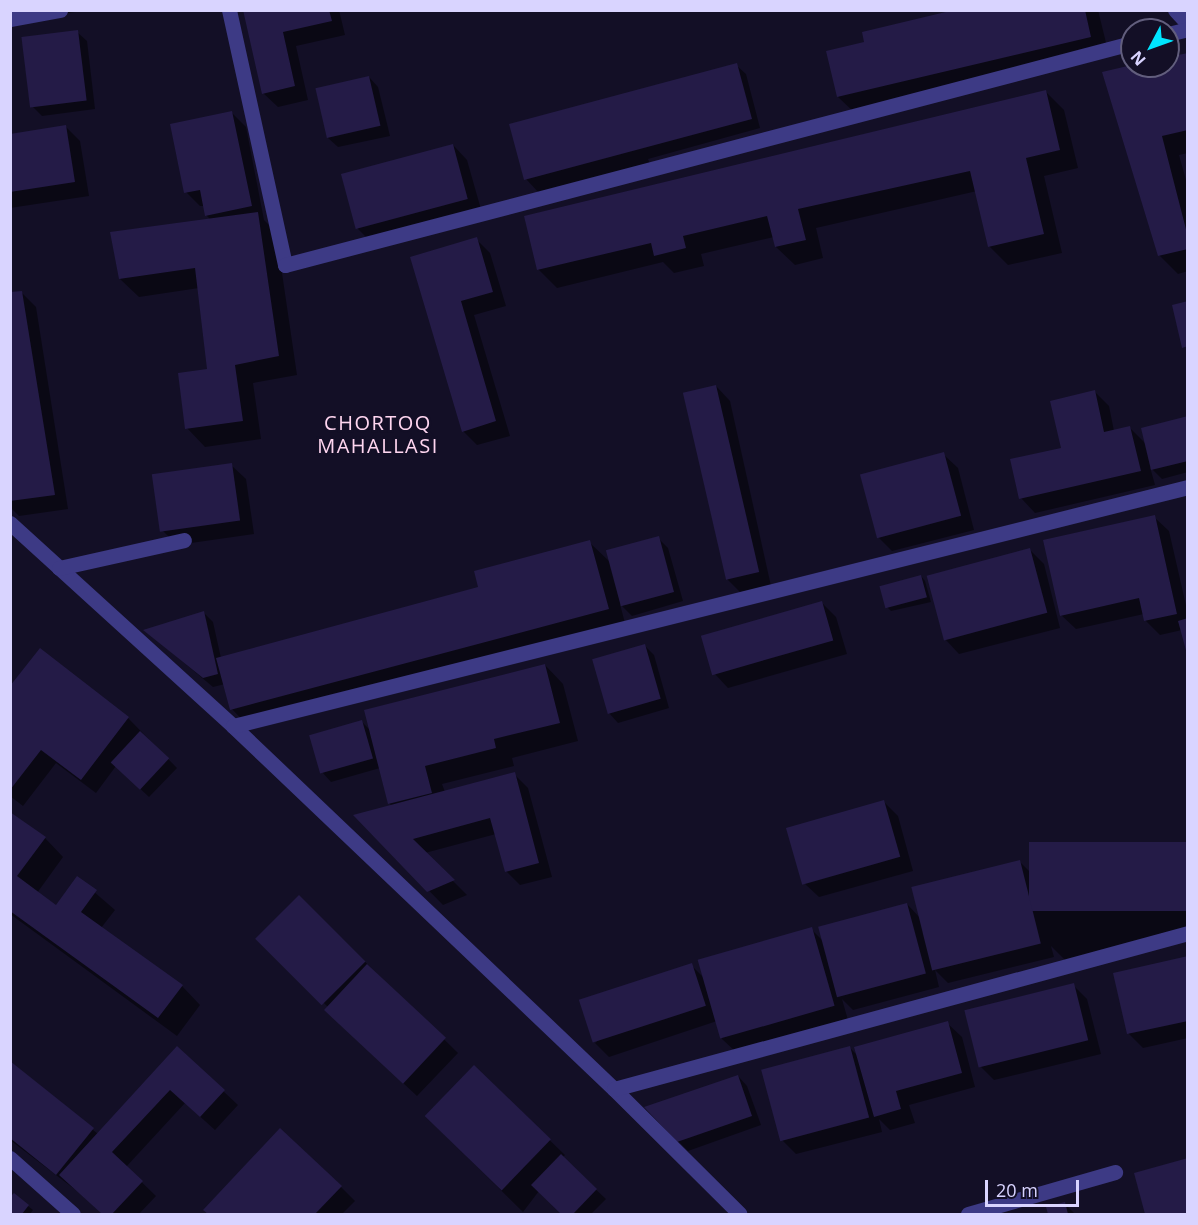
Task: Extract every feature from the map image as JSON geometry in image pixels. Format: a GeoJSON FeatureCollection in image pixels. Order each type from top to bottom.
{"type":"FeatureCollection","features":[{"type":"Feature","properties":{"kind":"street"},"geometry":{"type":"LineString","coordinates":[[10,19],[60,10]]}},
{"type":"Feature","properties":{"kind":"street"},"geometry":{"type":"LineString","coordinates":[[229,10],[285,266],[1120,46]]}},
{"type":"Feature","properties":{"kind":"street"},"geometry":{"type":"LineString","coordinates":[[1175,10],[1188,24]]}},
{"type":"Feature","properties":{"kind":"street"},"geometry":{"type":"LineString","coordinates":[[233,726],[1188,487]]}},
{"type":"Feature","properties":{"kind":"street"},"geometry":{"type":"LineString","coordinates":[[10,523],[233,726],[614,1089],[740,1215]]}},
{"type":"Feature","properties":{"kind":"street"},"geometry":{"type":"LineString","coordinates":[[59,567],[184,540]]}},
{"type":"Feature","properties":{"kind":"street"},"geometry":{"type":"LineString","coordinates":[[614,1089],[1188,933]]}},
{"type":"Feature","properties":{"kind":"street"},"geometry":{"type":"LineString","coordinates":[[10,1158],[73,1215]]}},
{"type":"Feature","properties":{"kind":"street"},"geometry":{"type":"LineString","coordinates":[[968,1215],[1115,1172]]}},
{"type":"Feature","properties":{"kind":"building"},"geometry":{"type":"Polygon","coordinates":[[[243,10],[329,10],[332,21],[283,32],[295,86],[262,94],[243,10]]]}},
{"type":"Feature","properties":{"kind":"building"},"geometry":{"type":"Polygon","coordinates":[[[954,10],[1085,10],[1091,37],[837,97],[826,51],[864,42],[862,32],[954,10]]]}},
{"type":"Feature","properties":{"kind":"building"},"geometry":{"type":"Polygon","coordinates":[[[78,30],[87,100],[30,107],[21,37],[78,30]]]}},
{"type":"Feature","properties":{"kind":"building"},"geometry":{"type":"Polygon","coordinates":[[[1188,53],[1188,130],[1162,136],[1188,237],[1188,249],[1158,256],[1102,72],[1120,68],[1120,78],[1180,78],[1180,55],[1188,53]]]}},
{"type":"Feature","properties":{"kind":"building"},"geometry":{"type":"Polygon","coordinates":[[[737,63],[752,119],[524,180],[509,124],[737,63]]]}},
{"type":"Feature","properties":{"kind":"building"},"geometry":{"type":"Polygon","coordinates":[[[369,76],[380,126],[327,138],[315,88],[369,76]]]}},
{"type":"Feature","properties":{"kind":"building"},"geometry":{"type":"Polygon","coordinates":[[[1046,90],[1060,150],[1026,158],[1044,234],[988,247],[970,171],[798,209],[806,240],[775,247],[767,216],[683,236],[686,248],[654,256],[651,243],[537,270],[524,216],[1046,90]]]}},
{"type":"Feature","properties":{"kind":"building"},"geometry":{"type":"Polygon","coordinates":[[[232,111],[252,206],[205,216],[200,190],[184,193],[170,124],[232,111]]]}},
{"type":"Feature","properties":{"kind":"building"},"geometry":{"type":"Polygon","coordinates":[[[66,125],[75,182],[10,192],[10,134],[66,125]]]}},
{"type":"Feature","properties":{"kind":"building"},"geometry":{"type":"Polygon","coordinates":[[[453,144],[468,199],[356,229],[341,174],[453,144]]]}},
{"type":"Feature","properties":{"kind":"building"},"geometry":{"type":"Polygon","coordinates":[[[258,212],[279,356],[235,365],[243,421],[185,429],[178,373],[207,369],[195,268],[119,279],[110,232],[258,212]]]}},
{"type":"Feature","properties":{"kind":"building"},"geometry":{"type":"Polygon","coordinates":[[[477,237],[493,292],[461,301],[496,421],[462,432],[410,257],[477,237]]]}},
{"type":"Feature","properties":{"kind":"building"},"geometry":{"type":"Polygon","coordinates":[[[22,291],[55,495],[10,501],[10,292],[22,291]]]}},
{"type":"Feature","properties":{"kind":"building"},"geometry":{"type":"Polygon","coordinates":[[[1188,301],[1188,346],[1182,348],[1172,305],[1188,301]]]}},
{"type":"Feature","properties":{"kind":"building"},"geometry":{"type":"Polygon","coordinates":[[[716,385],[759,572],[726,580],[683,393],[716,385]]]}},
{"type":"Feature","properties":{"kind":"building"},"geometry":{"type":"Polygon","coordinates":[[[1095,390],[1104,432],[1130,426],[1141,471],[1019,499],[1010,459],[1061,448],[1050,401],[1095,390]]]}},
{"type":"Feature","properties":{"kind":"building"},"geometry":{"type":"Polygon","coordinates":[[[1188,416],[1188,461],[1151,470],[1141,428],[1188,416]]]}},
{"type":"Feature","properties":{"kind":"building"},"geometry":{"type":"Polygon","coordinates":[[[944,452],[961,516],[877,538],[860,475],[944,452]]]}},
{"type":"Feature","properties":{"kind":"building"},"geometry":{"type":"Polygon","coordinates":[[[232,463],[240,520],[160,532],[152,474],[232,463]]]}},
{"type":"Feature","properties":{"kind":"building"},"geometry":{"type":"Polygon","coordinates":[[[1155,515],[1177,614],[1144,621],[1139,598],[1060,616],[1043,540],[1155,515]]]}},
{"type":"Feature","properties":{"kind":"building"},"geometry":{"type":"Polygon","coordinates":[[[659,536],[674,592],[621,606],[606,550],[659,536]]]}},
{"type":"Feature","properties":{"kind":"building"},"geometry":{"type":"Polygon","coordinates":[[[590,540],[609,609],[230,710],[216,658],[478,587],[474,571],[590,540]]]}},
{"type":"Feature","properties":{"kind":"building"},"geometry":{"type":"Polygon","coordinates":[[[1030,548],[1047,613],[944,640],[927,576],[1030,548]]]}},
{"type":"Feature","properties":{"kind":"building"},"geometry":{"type":"Polygon","coordinates":[[[921,575],[927,597],[885,608],[879,586],[921,575]]]}},
{"type":"Feature","properties":{"kind":"building"},"geometry":{"type":"Polygon","coordinates":[[[822,601],[833,640],[712,675],[701,636],[822,601]]]}},
{"type":"Feature","properties":{"kind":"building"},"geometry":{"type":"Polygon","coordinates":[[[204,611],[218,674],[203,678],[143,630],[204,611]]]}},
{"type":"Feature","properties":{"kind":"building"},"geometry":{"type":"Polygon","coordinates":[[[1188,618],[1188,654],[1187,654],[1178,621],[1188,618]]]}},
{"type":"Feature","properties":{"kind":"building"},"geometry":{"type":"Polygon","coordinates":[[[645,644],[661,699],[608,714],[592,659],[645,644]]]}},
{"type":"Feature","properties":{"kind":"building"},"geometry":{"type":"Polygon","coordinates":[[[40,648],[129,717],[81,780],[41,750],[10,790],[10,686],[40,648]]]}},
{"type":"Feature","properties":{"kind":"building"},"geometry":{"type":"Polygon","coordinates":[[[545,664],[560,723],[494,739],[496,748],[425,766],[432,793],[388,804],[364,710],[545,664]]]}},
{"type":"Feature","properties":{"kind":"building"},"geometry":{"type":"Polygon","coordinates":[[[362,720],[373,758],[320,774],[309,735],[362,720]]]}},
{"type":"Feature","properties":{"kind":"building"},"geometry":{"type":"Polygon","coordinates":[[[140,731],[169,758],[140,790],[111,762],[140,731]]]}},
{"type":"Feature","properties":{"kind":"building"},"geometry":{"type":"Polygon","coordinates":[[[515,772],[539,863],[505,872],[490,818],[413,839],[455,880],[427,892],[353,815],[515,772]]]}},
{"type":"Feature","properties":{"kind":"building"},"geometry":{"type":"Polygon","coordinates":[[[884,800],[900,857],[802,885],[786,828],[884,800]]]}},
{"type":"Feature","properties":{"kind":"building"},"geometry":{"type":"Polygon","coordinates":[[[10,812],[46,837],[17,876],[56,905],[77,876],[97,890],[81,912],[183,985],[158,1018],[10,911],[10,812]]]}},
{"type":"Feature","properties":{"kind":"building"},"geometry":{"type":"Polygon","coordinates":[[[1029,842],[1188,842],[1188,911],[1029,911],[1029,842]]]}},
{"type":"Feature","properties":{"kind":"building"},"geometry":{"type":"Polygon","coordinates":[[[1020,860],[1041,943],[932,971],[911,887],[1020,860]]]}},
{"type":"Feature","properties":{"kind":"building"},"geometry":{"type":"Polygon","coordinates":[[[299,895],[365,961],[322,1005],[255,939],[299,895]]]}},
{"type":"Feature","properties":{"kind":"building"},"geometry":{"type":"Polygon","coordinates":[[[907,903],[926,974],[837,997],[818,927],[907,903]]]}},
{"type":"Feature","properties":{"kind":"building"},"geometry":{"type":"Polygon","coordinates":[[[812,927],[835,1006],[720,1039],[698,960],[812,927]]]}},
{"type":"Feature","properties":{"kind":"building"},"geometry":{"type":"Polygon","coordinates":[[[1188,956],[1188,1021],[1127,1034],[1113,973],[1188,956]]]}},
{"type":"Feature","properties":{"kind":"building"},"geometry":{"type":"Polygon","coordinates":[[[692,963],[706,1006],[593,1043],[579,1000],[692,963]]]}},
{"type":"Feature","properties":{"kind":"building"},"geometry":{"type":"Polygon","coordinates":[[[367,964],[446,1038],[403,1084],[324,1010],[367,964]]]}},
{"type":"Feature","properties":{"kind":"building"},"geometry":{"type":"Polygon","coordinates":[[[1074,983],[1088,1040],[979,1068],[964,1010],[1074,983]]]}},
{"type":"Feature","properties":{"kind":"building"},"geometry":{"type":"Polygon","coordinates":[[[948,1021],[962,1073],[896,1091],[901,1109],[874,1117],[854,1047],[948,1021]]]}},
{"type":"Feature","properties":{"kind":"building"},"geometry":{"type":"Polygon","coordinates":[[[177,1046],[225,1090],[200,1117],[170,1090],[112,1152],[143,1181],[112,1214],[102,1214],[59,1175],[177,1046]]]}},
{"type":"Feature","properties":{"kind":"building"},"geometry":{"type":"Polygon","coordinates":[[[850,1046],[869,1117],[780,1141],[761,1070],[850,1046]]]}},
{"type":"Feature","properties":{"kind":"building"},"geometry":{"type":"Polygon","coordinates":[[[10,1061],[94,1128],[56,1175],[10,1138],[10,1061]]]}},
{"type":"Feature","properties":{"kind":"building"},"geometry":{"type":"Polygon","coordinates":[[[474,1065],[551,1139],[502,1190],[425,1116],[474,1065]]]}},
{"type":"Feature","properties":{"kind":"building"},"geometry":{"type":"Polygon","coordinates":[[[738,1075],[752,1116],[677,1142],[644,1107],[738,1075]]]}},
{"type":"Feature","properties":{"kind":"building"},"geometry":{"type":"Polygon","coordinates":[[[280,1128],[342,1186],[315,1214],[208,1214],[203,1210],[280,1128]]]}},
{"type":"Feature","properties":{"kind":"building"},"geometry":{"type":"Polygon","coordinates":[[[561,1154],[597,1189],[573,1214],[561,1214],[531,1185],[561,1154]]]}},
{"type":"Feature","properties":{"kind":"building"},"geometry":{"type":"Polygon","coordinates":[[[1188,1158],[1188,1214],[1145,1214],[1134,1173],[1188,1158]]]}},
{"type":"Feature","properties":{"kind":"building"},"geometry":{"type":"Polygon","coordinates":[[[14,1193],[29,1205],[22,1214],[10,1214],[10,1197],[14,1193]]]}},
{"type":"Feature","properties":{"kind":"building"},"geometry":{"type":"Polygon","coordinates":[[[1065,1202],[1068,1214],[1048,1214],[1046,1207],[1065,1202]]]}},
{"type":"Feature","properties":{"kind":"district","name":"CHORTOQ MAHALLASI"},"geometry":{"type":"Point","coordinates":[378,434]}}]}
